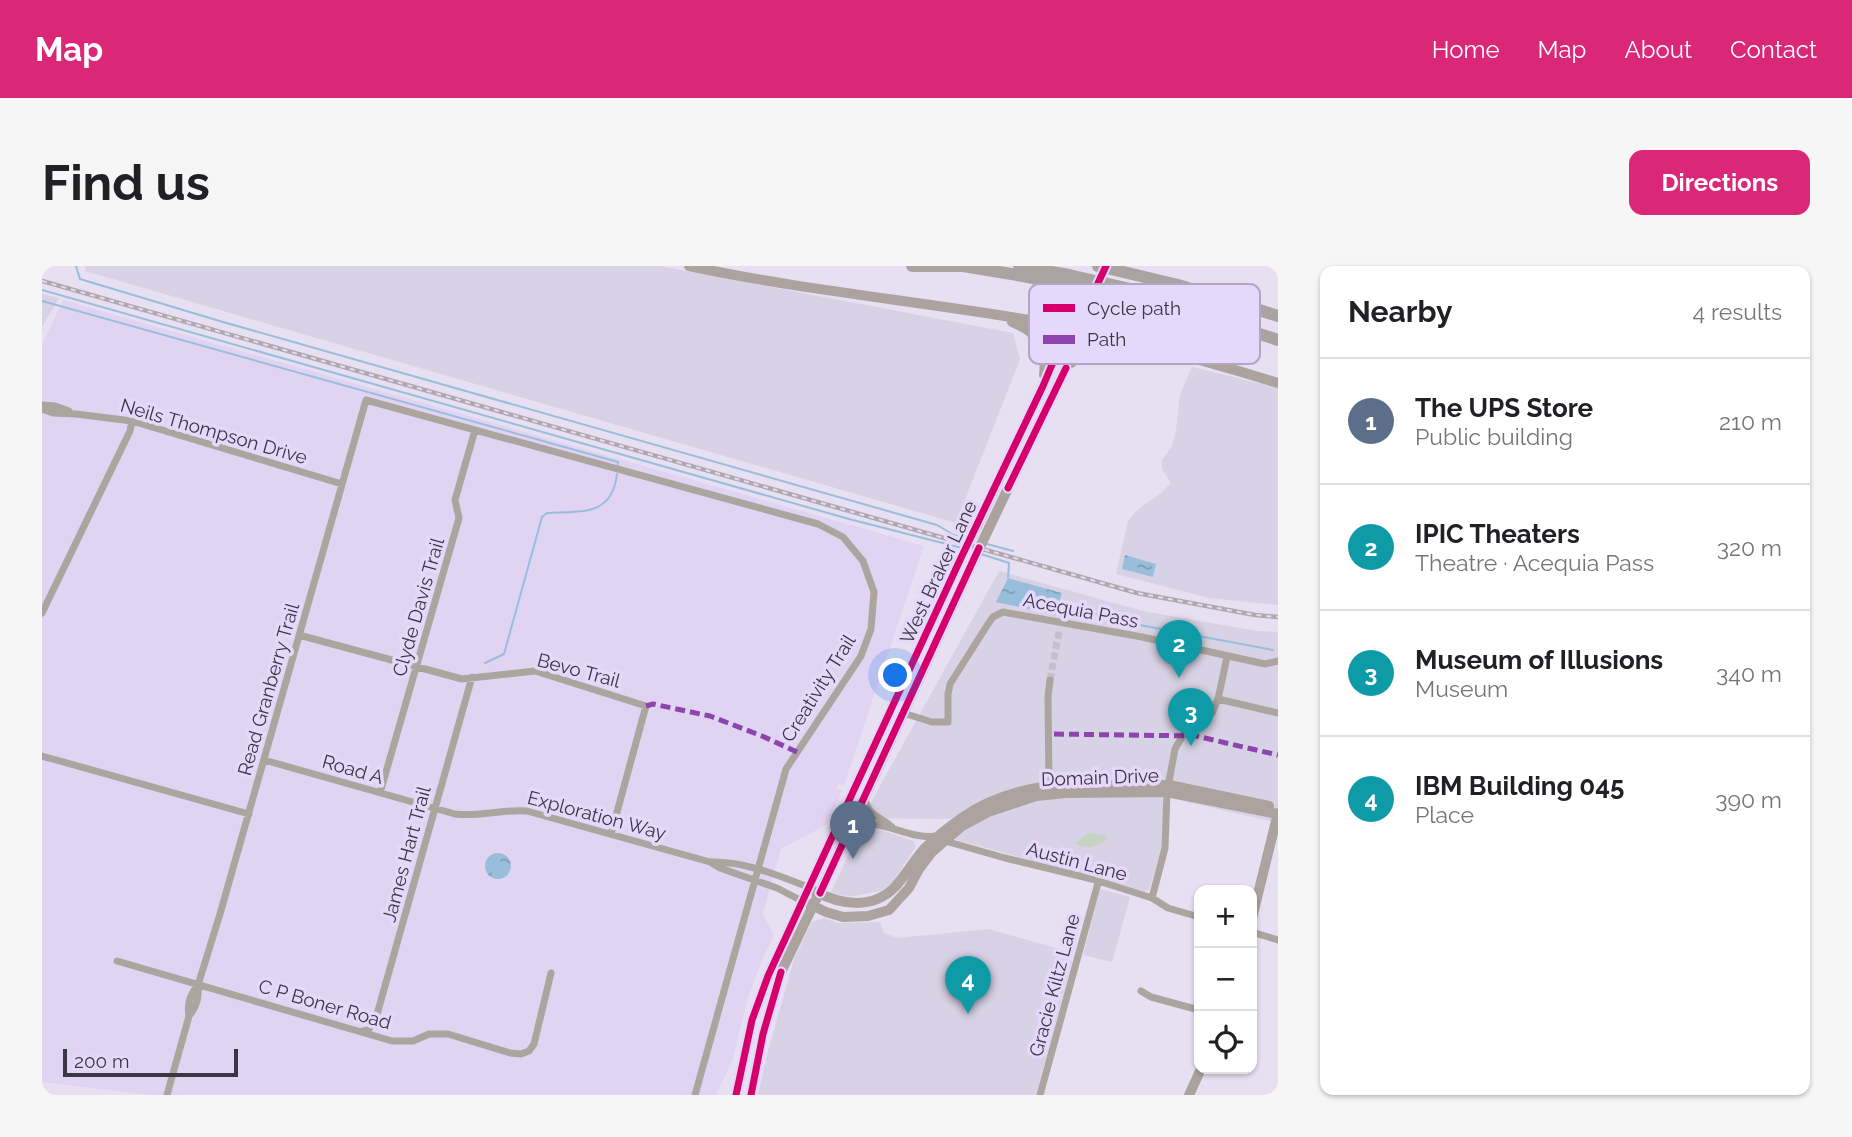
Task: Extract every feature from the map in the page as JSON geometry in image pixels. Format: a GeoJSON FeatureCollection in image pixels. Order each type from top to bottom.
{"type":"FeatureCollection","features":[{"type":"Feature","properties":{"kind":"highway"},"geometry":{"type":"LineString","coordinates":[[912,266],[964,266],[1068,284]]}},
{"type":"Feature","properties":{"kind":"highway"},"geometry":{"type":"LineString","coordinates":[[1019,266],[1106,284]]}},
{"type":"Feature","properties":{"kind":"highway"},"geometry":{"type":"LineString","coordinates":[[1098,266],[1174,284]]}},
{"type":"Feature","properties":{"kind":"highway"},"geometry":{"type":"LineString","coordinates":[[1133,266],[1199,284]]}},
{"type":"Feature","properties":{"kind":"highway"},"geometry":{"type":"LineString","coordinates":[[1260,302],[1278,308]]}},
{"type":"Feature","properties":{"kind":"highway"},"geometry":{"type":"LineString","coordinates":[[1260,310],[1278,316]]}},
{"type":"Feature","properties":{"kind":"highway"},"geometry":{"type":"LineString","coordinates":[[1260,326],[1278,332]]}},
{"type":"Feature","properties":{"kind":"highway"},"geometry":{"type":"LineString","coordinates":[[1260,334],[1278,340]]}},
{"type":"Feature","properties":{"kind":"main road"},"geometry":{"type":"LineString","coordinates":[[689,266],[795,286],[1029,320]]}},
{"type":"Feature","properties":{"kind":"main road","name":"West Braker Lane"},"geometry":{"type":"LineString","coordinates":[[1097,284],[1106,266]]}},
{"type":"Feature","properties":{"kind":"main road"},"geometry":{"type":"LineString","coordinates":[[995,316],[1029,331]]}},
{"type":"Feature","properties":{"kind":"main road"},"geometry":{"type":"LineString","coordinates":[[1043,386],[1045,364]]}},
{"type":"Feature","properties":{"kind":"main road","name":"West Braker Lane"},"geometry":{"type":"LineString","coordinates":[[736,1095],[752,1020],[768,976],[1052,364]]}},
{"type":"Feature","properties":{"kind":"main road","name":"West Braker Lane"},"geometry":{"type":"LineString","coordinates":[[751,1095],[763,1034],[781,972],[1068,364]]}},
{"type":"Feature","properties":{"kind":"main road"},"geometry":{"type":"LineString","coordinates":[[1066,368],[1070,364]]}},
{"type":"Feature","properties":{"kind":"main road"},"geometry":{"type":"LineString","coordinates":[[1214,364],[1278,383]]}},
{"type":"Feature","properties":{"kind":"main road"},"geometry":{"type":"LineString","coordinates":[[996,809],[1007,800],[1047,791],[1049,786]]}},
{"type":"Feature","properties":{"kind":"main road","name":"Domain Drive"},"geometry":{"type":"LineString","coordinates":[[876,899],[896,886],[929,850],[968,818],[995,800],[1013,793],[1049,786],[1168,789],[1278,812]]}},
{"type":"Feature","properties":{"kind":"main road","name":"Domain Drive"},"geometry":{"type":"LineString","coordinates":[[968,818],[1047,794],[1168,789]]}},
{"type":"Feature","properties":{"kind":"main road"},"geometry":{"type":"LineString","coordinates":[[1257,898],[1278,812]]}},
{"type":"Feature","properties":{"kind":"main road","name":"Domain Drive"},"geometry":{"type":"LineString","coordinates":[[881,912],[889,910],[900,899],[929,850]]}},
{"type":"Feature","properties":{"kind":"main road"},"geometry":{"type":"LineString","coordinates":[[802,901],[843,917],[859,918],[881,912],[876,899],[854,903],[838,901],[808,887]]}},
{"type":"Feature","properties":{"kind":"main road"},"geometry":{"type":"LineString","coordinates":[[1189,1095],[1199,1074]]}},
{"type":"Feature","properties":{"kind":"street","name":"Creativity Trail"},"geometry":{"type":"LineString","coordinates":[[366,400],[818,524],[843,537],[863,561],[874,592],[871,629],[861,656],[786,769],[695,1095]]}},
{"type":"Feature","properties":{"kind":"street","name":"Read Granberry Trail"},"geometry":{"type":"LineString","coordinates":[[167,1095],[189,1016],[187,1007],[191,994],[198,985],[249,814],[366,400]]}},
{"type":"Feature","properties":{"kind":"street","name":"Neils Thompson Drive"},"geometry":{"type":"LineString","coordinates":[[42,407],[55,406],[76,414],[132,421],[342,484]]}},
{"type":"Feature","properties":{"kind":"street"},"geometry":{"type":"LineString","coordinates":[[42,613],[132,421]]}},
{"type":"Feature","properties":{"kind":"street","name":"Clyde Davis Trail"},"geometry":{"type":"LineString","coordinates":[[380,793],[459,518],[455,500],[475,430]]}},
{"type":"Feature","properties":{"kind":"street","name":"Acequia Pass"},"geometry":{"type":"LineString","coordinates":[[903,713],[932,722],[948,722],[950,684],[993,617],[1003,612],[1059,627],[1142,637],[1265,664],[1278,662]]}},
{"type":"Feature","properties":{"kind":"street","name":"Bevo Trail"},"geometry":{"type":"LineString","coordinates":[[299,635],[462,679],[535,671],[646,706],[611,834]]}},
{"type":"Feature","properties":{"kind":"street"},"geometry":{"type":"LineString","coordinates":[[1152,898],[1165,848],[1168,789],[1175,749],[1183,735],[1212,713],[1218,699],[1227,657]]}},
{"type":"Feature","properties":{"kind":"street","name":"James Hart Trail"},"geometry":{"type":"LineString","coordinates":[[361,1031],[369,1029],[376,1018],[472,677]]}},
{"type":"Feature","properties":{"kind":"street"},"geometry":{"type":"LineString","coordinates":[[1049,786],[1050,680]]}},
{"type":"Feature","properties":{"kind":"street"},"geometry":{"type":"LineString","coordinates":[[1218,699],[1278,713]]}},
{"type":"Feature","properties":{"kind":"street"},"geometry":{"type":"LineString","coordinates":[[42,756],[249,814]]}},
{"type":"Feature","properties":{"kind":"street","name":"Road A"},"geometry":{"type":"LineString","coordinates":[[264,760],[435,809]]}},
{"type":"Feature","properties":{"kind":"street"},"geometry":{"type":"LineString","coordinates":[[864,797],[872,815],[893,827]]}},
{"type":"Feature","properties":{"kind":"street","name":"Exploration Way"},"geometry":{"type":"LineString","coordinates":[[435,809],[468,815],[527,811],[710,862],[777,888],[802,901]]}},
{"type":"Feature","properties":{"kind":"street"},"geometry":{"type":"LineString","coordinates":[[852,825],[866,822],[893,827],[914,834],[929,850]]}},
{"type":"Feature","properties":{"kind":"street","name":"Austin Lane"},"geometry":{"type":"LineString","coordinates":[[914,834],[943,838],[1005,858],[1092,879],[1152,898],[1171,909],[1194,916]]}},
{"type":"Feature","properties":{"kind":"street","name":"Exploration Way"},"geometry":{"type":"LineString","coordinates":[[710,862],[726,862],[757,869],[808,887]]}},
{"type":"Feature","properties":{"kind":"street","name":"Gracie Kiltz Lane"},"geometry":{"type":"LineString","coordinates":[[1040,1095],[1098,883]]}},
{"type":"Feature","properties":{"kind":"street"},"geometry":{"type":"LineString","coordinates":[[1257,934],[1278,940]]}},
{"type":"Feature","properties":{"kind":"street","name":"C P Boner Road"},"geometry":{"type":"LineString","coordinates":[[117,961],[392,1041],[413,1041],[429,1034],[448,1034],[521,1054],[529,1051],[534,1044],[551,974]]}},
{"type":"Feature","properties":{"kind":"street"},"geometry":{"type":"LineString","coordinates":[[1141,991],[1151,997],[1194,1009]]}},
{"type":"Feature","properties":{"kind":"shaded area"},"geometry":{"type":"Polygon","coordinates":[[[86,266],[660,266],[1013,333],[1020,359],[956,523],[85,271],[86,266]]]}},
{"type":"Feature","properties":{"kind":"shaded area"},"geometry":{"type":"Polygon","coordinates":[[[42,294],[59,298],[42,327],[42,294]]]}},
{"type":"Feature","properties":{"kind":"shaded area"},"geometry":{"type":"Polygon","coordinates":[[[63,300],[924,546],[844,785],[839,784],[837,788],[842,791],[826,825],[781,849],[763,914],[774,935],[748,998],[733,1059],[716,1095],[150,1095],[42,1082],[42,345],[63,300]]]}},
{"type":"Feature","properties":{"kind":"shaded area"},"geometry":{"type":"Polygon","coordinates":[[[1192,367],[1278,388],[1278,605],[1209,598],[1116,574],[1128,521],[1138,509],[1171,483],[1162,469],[1162,460],[1172,446],[1180,394],[1192,367]]]}},
{"type":"Feature","properties":{"kind":"shaded area"},"geometry":{"type":"Polygon","coordinates":[[[999,571],[1143,611],[1257,631],[1278,632],[1278,823],[1161,796],[1163,845],[1149,890],[1144,892],[954,839],[954,836],[988,814],[947,819],[864,818],[999,571]]]}},
{"type":"Feature","properties":{"kind":"shaded area"},"geometry":{"type":"Polygon","coordinates":[[[863,824],[914,841],[916,846],[892,884],[880,891],[854,896],[838,895],[831,892],[863,824]]]}},
{"type":"Feature","properties":{"kind":"shaded area"},"geometry":{"type":"Polygon","coordinates":[[[1100,889],[1130,897],[1112,962],[1083,955],[1100,889]]]}},
{"type":"Feature","properties":{"kind":"shaded area"},"geometry":{"type":"Polygon","coordinates":[[[824,918],[837,923],[880,922],[884,933],[897,938],[988,929],[1060,949],[1072,962],[1036,1095],[758,1095],[794,959],[812,922],[824,918]]]}},
{"type":"Feature","properties":{"kind":"green space"},"geometry":{"type":"Polygon","coordinates":[[[1089,833],[1104,835],[1108,839],[1092,847],[1075,843],[1089,833]]]}},
{"type":"Feature","properties":{"kind":"water"},"geometry":{"type":"Polygon","coordinates":[[[1125,555],[1156,564],[1153,577],[1122,569],[1125,555]]]}},
{"type":"Feature","properties":{"kind":"water"},"geometry":{"type":"Polygon","coordinates":[[[1008,578],[1062,593],[1056,615],[996,602],[1008,578]]]}},
{"type":"Feature","properties":{"kind":"water"},"geometry":{"type":"Polygon","coordinates":[[[498,853],[507,857],[511,866],[507,875],[498,879],[489,875],[485,866],[489,857],[498,853]]]}},
{"type":"Feature","properties":{"kind":"waterway"},"geometry":{"type":"LineString","coordinates":[[76,266],[80,279],[937,525],[954,535],[968,539]]}},
{"type":"Feature","properties":{"kind":"waterway"},"geometry":{"type":"LineString","coordinates":[[42,290],[849,519],[962,548]]}},
{"type":"Feature","properties":{"kind":"waterway"},"geometry":{"type":"LineString","coordinates":[[42,301],[618,464]]}},
{"type":"Feature","properties":{"kind":"waterway"},"geometry":{"type":"LineString","coordinates":[[485,663],[504,654],[542,517],[547,513],[583,511],[602,505],[614,488],[617,474]]}},
{"type":"Feature","properties":{"kind":"waterway"},"geometry":{"type":"LineString","coordinates":[[987,544],[1013,551]]}},
{"type":"Feature","properties":{"kind":"waterway"},"geometry":{"type":"LineString","coordinates":[[981,554],[1009,563],[1008,577]]}},
{"type":"Feature","properties":{"kind":"waterway"},"geometry":{"type":"LineString","coordinates":[[1059,602],[1118,621],[1273,650]]}},
{"type":"Feature","properties":{"kind":"tunnel"},"geometry":{"type":"LineString","coordinates":[[1050,680],[1059,631]]}},
{"type":"Feature","properties":{"kind":"railway"},"geometry":{"type":"LineString","coordinates":[[42,281],[1137,593],[1278,617]]}},
{"type":"Feature","properties":{"kind":"marked path"},"geometry":{"type":"LineString","coordinates":[[646,706],[653,704],[710,716],[797,752]]}},
{"type":"Feature","properties":{"kind":"marked path"},"geometry":{"type":"LineString","coordinates":[[1054,734],[1196,736],[1278,755]]}},
{"type":"Feature","properties":{"kind":"cycle path"},"geometry":{"type":"LineString","coordinates":[[1098,284],[1106,266]]}},
{"type":"Feature","properties":{"kind":"cycle path"},"geometry":{"type":"LineString","coordinates":[[736,1095],[752,1020],[768,976],[1052,364]]}},
{"type":"Feature","properties":{"kind":"cycle path"},"geometry":{"type":"LineString","coordinates":[[1008,488],[1066,368]]}},
{"type":"Feature","properties":{"kind":"cycle path"},"geometry":{"type":"LineString","coordinates":[[820,893],[979,548]]}},
{"type":"Feature","properties":{"kind":"cycle path"},"geometry":{"type":"LineString","coordinates":[[751,1095],[763,1034],[781,972]]}},
{"type":"Feature","properties":{"kind":"place","name":"IPIC Theaters"},"geometry":{"type":"Point","coordinates":[1179,678]}},
{"type":"Feature","properties":{"kind":"place","name":"Museum of Illusions"},"geometry":{"type":"Point","coordinates":[1191,746]}},
{"type":"Feature","properties":{"kind":"place","name":"The UPS Store"},"geometry":{"type":"Point","coordinates":[853,859]}},
{"type":"Feature","properties":{"kind":"place","name":"IBM Building 045"},"geometry":{"type":"Point","coordinates":[968,1014]}}]}
